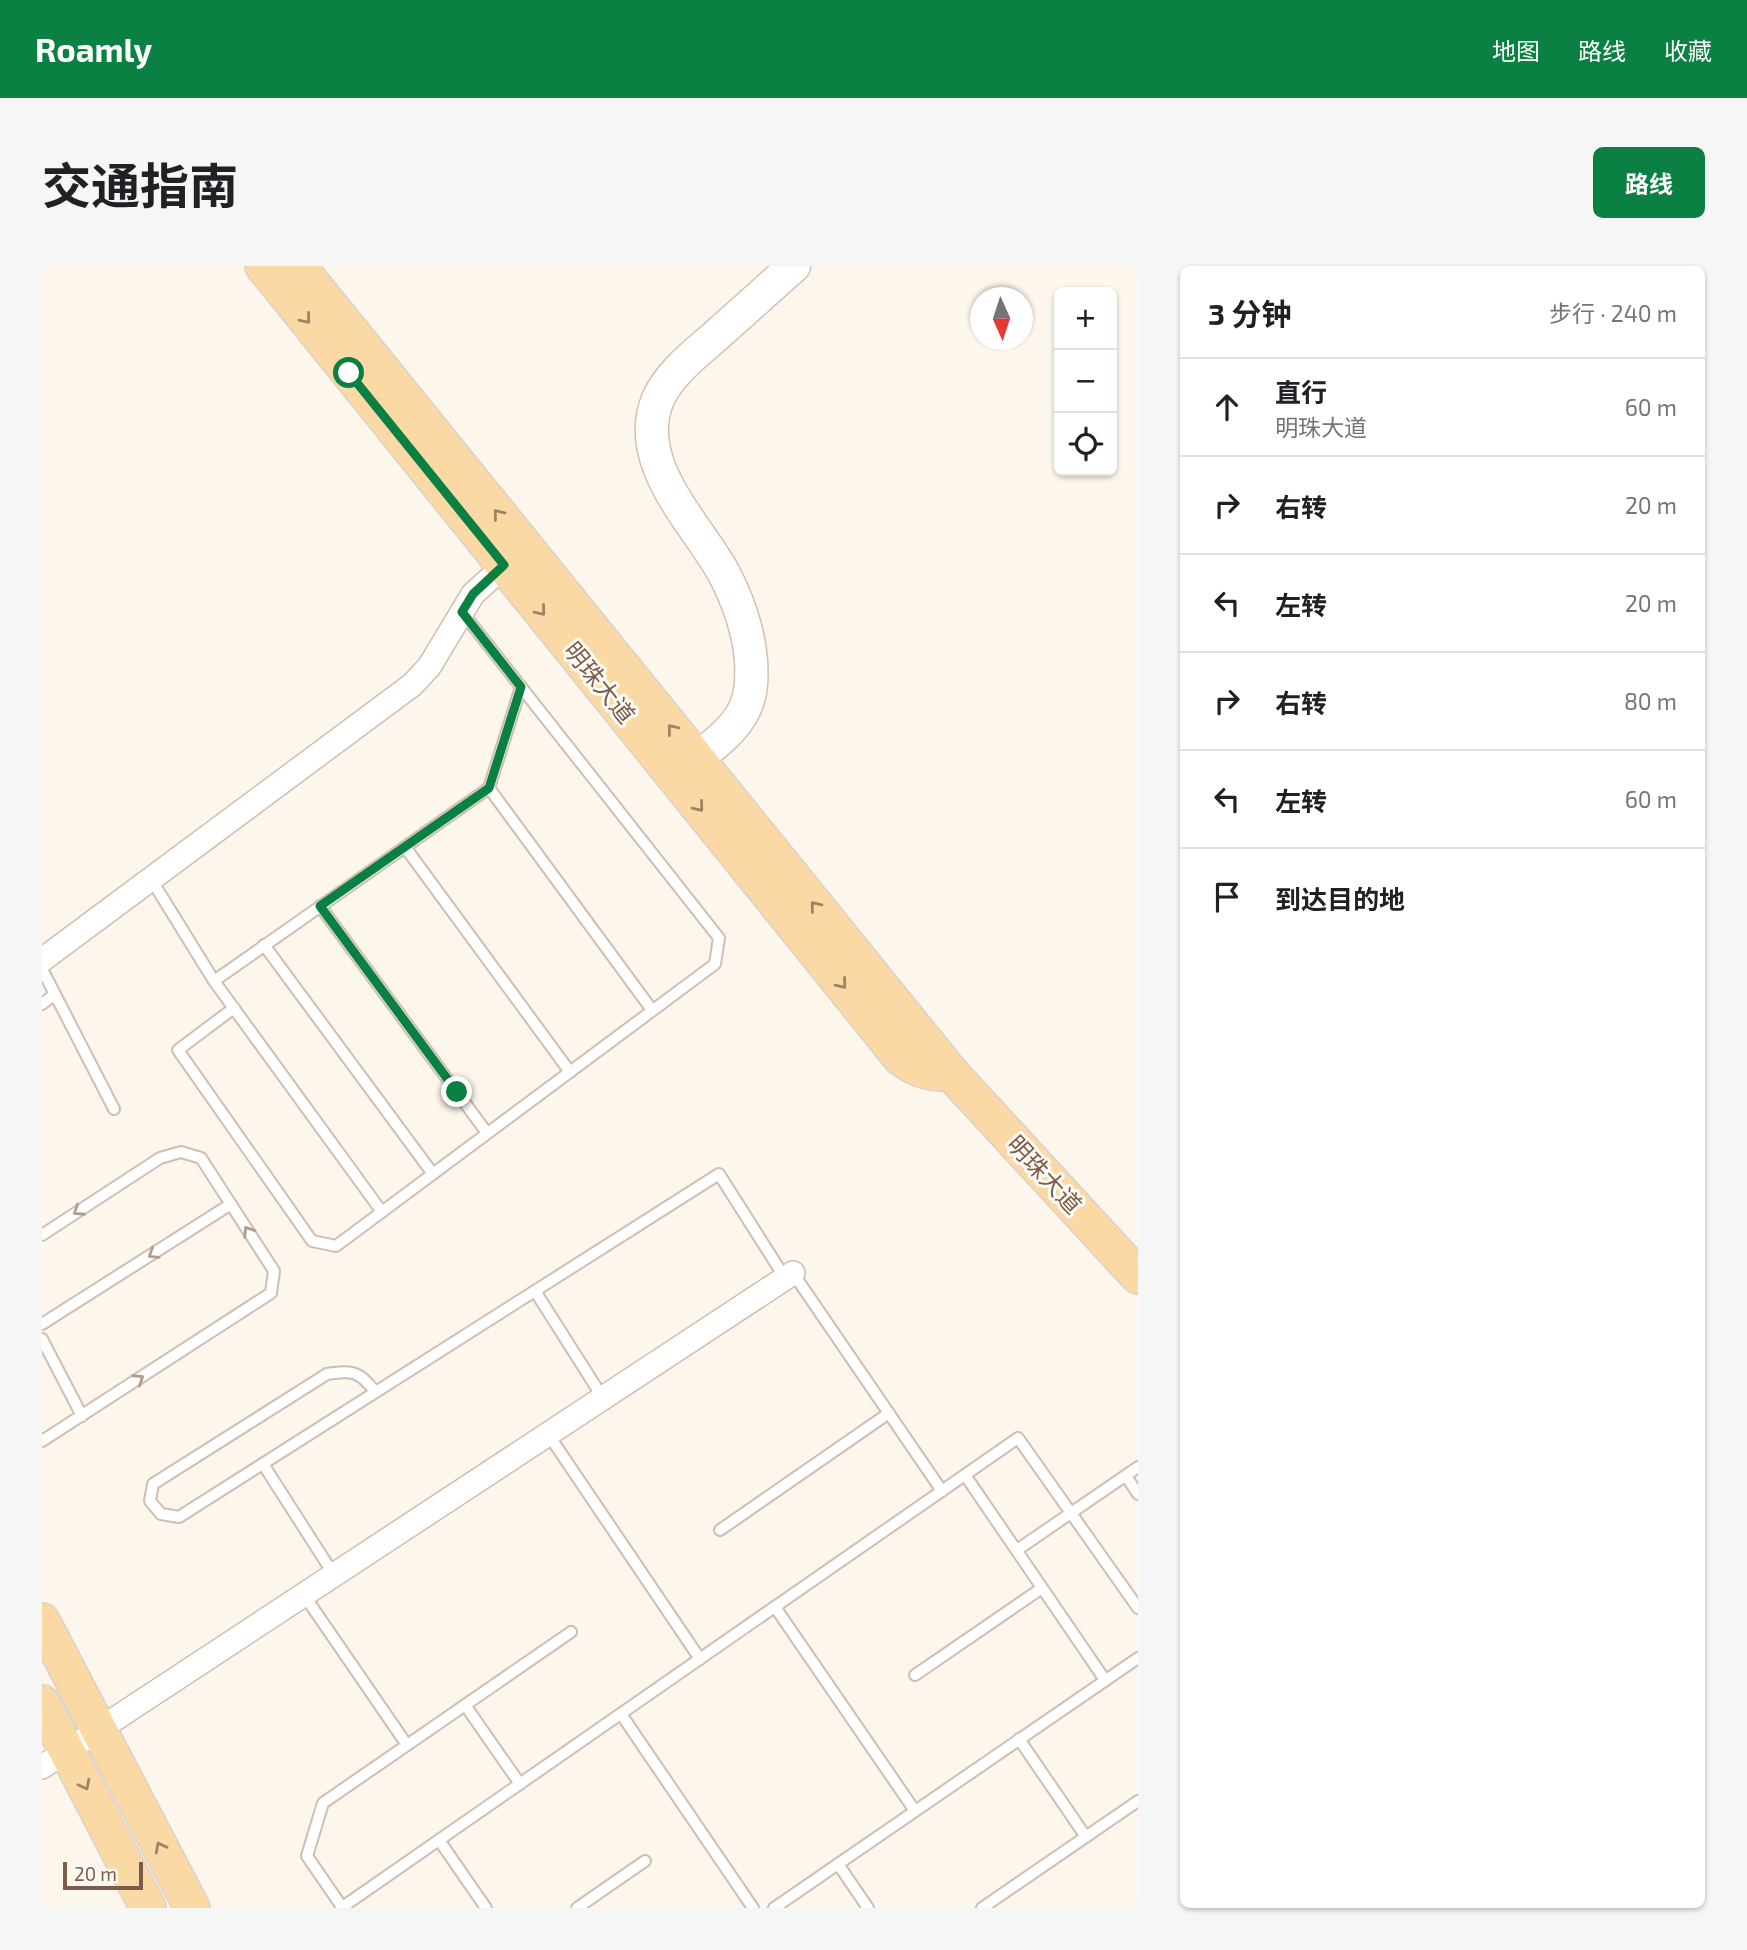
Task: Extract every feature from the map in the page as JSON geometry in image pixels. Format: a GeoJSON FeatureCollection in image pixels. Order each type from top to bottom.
{"type":"FeatureCollection","features":[{"type":"Feature","properties":{"kind":"main road","name":"明珠大道"},"geometry":{"type":"LineString","coordinates":[[263,266],[515,556]]}},
{"type":"Feature","properties":{"kind":"main road","name":"明珠大道"},"geometry":{"type":"LineString","coordinates":[[298,266],[515,556],[685,767],[951,1073],[1138,1276]]}},
{"type":"Feature","properties":{"kind":"main road"},"geometry":{"type":"LineString","coordinates":[[42,1621],[191,1908]]}},
{"type":"Feature","properties":{"kind":"main road"},"geometry":{"type":"LineString","coordinates":[[42,1703],[54,1758],[148,1908]]}},
{"type":"Feature","properties":{"kind":"street"},"geometry":{"type":"LineString","coordinates":[[685,767],[731,729],[746,708],[752,682],[750,648],[740,611],[724,573],[657,465],[652,420],[659,398],[677,370],[794,266]]}},
{"type":"Feature","properties":{"kind":"street"},"geometry":{"type":"LineString","coordinates":[[42,960],[412,685],[429,667],[473,594],[515,556]]}},
{"type":"Feature","properties":{"kind":"street"},"geometry":{"type":"LineString","coordinates":[[54,1758],[789,1276]]}},
{"type":"Feature","properties":{"kind":"lane"},"geometry":{"type":"LineString","coordinates":[[234,1008],[178,1050],[313,1241],[336,1246],[715,964],[719,938],[462,612]]}},
{"type":"Feature","properties":{"kind":"lane"},"geometry":{"type":"LineString","coordinates":[[214,981],[489,788],[521,687]]}},
{"type":"Feature","properties":{"kind":"lane"},"geometry":{"type":"LineString","coordinates":[[489,788],[652,1010]]}},
{"type":"Feature","properties":{"kind":"lane"},"geometry":{"type":"LineString","coordinates":[[405,847],[570,1072]]}},
{"type":"Feature","properties":{"kind":"lane"},"geometry":{"type":"LineString","coordinates":[[151,879],[214,981],[382,1212]]}},
{"type":"Feature","properties":{"kind":"lane"},"geometry":{"type":"LineString","coordinates":[[320,906],[488,1133]]}},
{"type":"Feature","properties":{"kind":"lane"},"geometry":{"type":"LineString","coordinates":[[264,945],[433,1174]]}},
{"type":"Feature","properties":{"kind":"lane"},"geometry":{"type":"LineString","coordinates":[[42,969],[114,1110]]}},
{"type":"Feature","properties":{"kind":"lane"},"geometry":{"type":"LineString","coordinates":[[42,1004],[55,994]]}},
{"type":"Feature","properties":{"kind":"lane"},"geometry":{"type":"LineString","coordinates":[[42,1235],[160,1158],[181,1152],[201,1158],[274,1271],[271,1293],[42,1441]]}},
{"type":"Feature","properties":{"kind":"lane"},"geometry":{"type":"LineString","coordinates":[[375,1392],[365,1378],[346,1371],[327,1374],[153,1484],[150,1501],[161,1514],[179,1517],[719,1174],[942,1491]]}},
{"type":"Feature","properties":{"kind":"lane"},"geometry":{"type":"LineString","coordinates":[[42,1324],[231,1204]]}},
{"type":"Feature","properties":{"kind":"lane"},"geometry":{"type":"LineString","coordinates":[[534,1291],[603,1398]]}},
{"type":"Feature","properties":{"kind":"lane"},"geometry":{"type":"LineString","coordinates":[[42,1339],[82,1416]]}},
{"type":"Feature","properties":{"kind":"lane"},"geometry":{"type":"LineString","coordinates":[[720,1530],[889,1413]]}},
{"type":"Feature","properties":{"kind":"lane"},"geometry":{"type":"LineString","coordinates":[[548,1434],[700,1659]]}},
{"type":"Feature","properties":{"kind":"lane"},"geometry":{"type":"LineString","coordinates":[[571,1632],[323,1803],[307,1856],[341,1908],[1018,1438],[1138,1608]]}},
{"type":"Feature","properties":{"kind":"lane"},"geometry":{"type":"LineString","coordinates":[[262,1464],[334,1575]]}},
{"type":"Feature","properties":{"kind":"lane"},"geometry":{"type":"LineString","coordinates":[[1017,1550],[1138,1467]]}},
{"type":"Feature","properties":{"kind":"lane"},"geometry":{"type":"LineString","coordinates":[[965,1475],[1105,1680]]}},
{"type":"Feature","properties":{"kind":"lane"},"geometry":{"type":"LineString","coordinates":[[1126,1476],[1138,1494]]}},
{"type":"Feature","properties":{"kind":"lane"},"geometry":{"type":"LineString","coordinates":[[915,1675],[1042,1588]]}},
{"type":"Feature","properties":{"kind":"lane"},"geometry":{"type":"LineString","coordinates":[[304,1595],[407,1745]]}},
{"type":"Feature","properties":{"kind":"lane"},"geometry":{"type":"LineString","coordinates":[[775,1607],[915,1811]]}},
{"type":"Feature","properties":{"kind":"lane"},"geometry":{"type":"LineString","coordinates":[[774,1908],[1138,1658]]}},
{"type":"Feature","properties":{"kind":"lane"},"geometry":{"type":"LineString","coordinates":[[466,1705],[520,1784]]}},
{"type":"Feature","properties":{"kind":"lane"},"geometry":{"type":"LineString","coordinates":[[621,1714],[754,1908]]}},
{"type":"Feature","properties":{"kind":"lane"},"geometry":{"type":"LineString","coordinates":[[1019,1739],[1086,1837]]}},
{"type":"Feature","properties":{"kind":"lane"},"geometry":{"type":"LineString","coordinates":[[982,1908],[1138,1801]]}},
{"type":"Feature","properties":{"kind":"lane"},"geometry":{"type":"LineString","coordinates":[[439,1840],[486,1908]]}},
{"type":"Feature","properties":{"kind":"lane"},"geometry":{"type":"LineString","coordinates":[[577,1908],[645,1861]]}},
{"type":"Feature","properties":{"kind":"lane"},"geometry":{"type":"LineString","coordinates":[[838,1864],[868,1908]]}},
{"type":"Feature","properties":{"kind":"route"},"geometry":{"type":"LineString","coordinates":[[349,373],[504,565],[473,594],[462,612],[521,687],[489,788],[320,906],[457,1092]]}}]}
